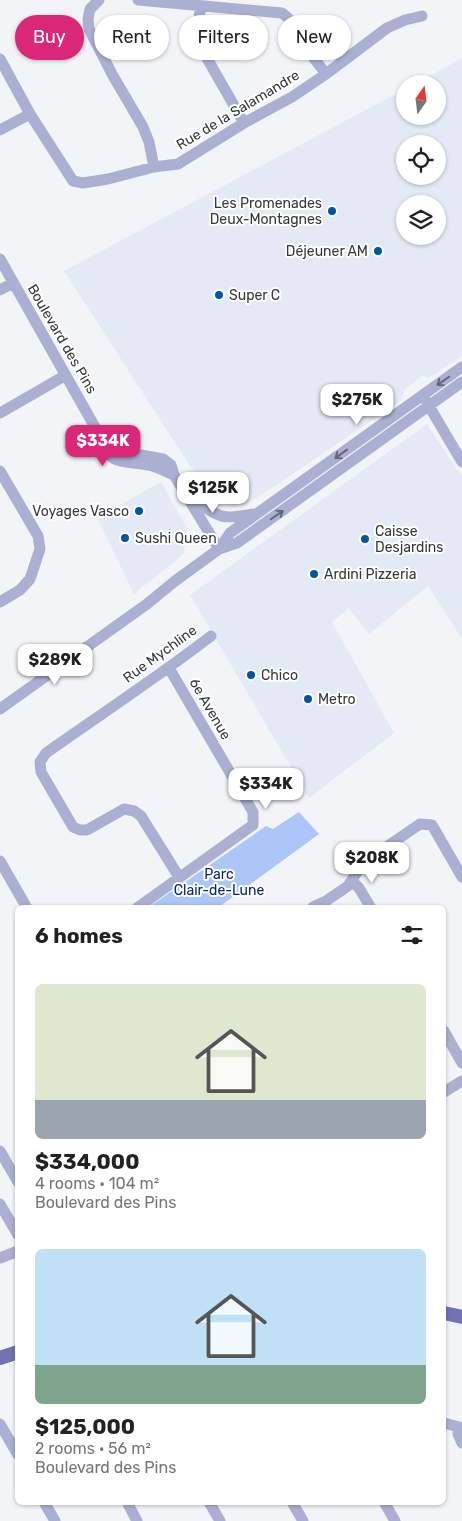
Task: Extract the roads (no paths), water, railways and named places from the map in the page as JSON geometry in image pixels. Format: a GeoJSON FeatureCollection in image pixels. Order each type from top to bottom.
{"type":"FeatureCollection","features":[{"type":"Feature","properties":{"kind":"main road"},"geometry":{"type":"LineString","coordinates":[[446,1313],[462,1317]]}},
{"type":"Feature","properties":{"kind":"main road"},"geometry":{"type":"LineString","coordinates":[[0,1358],[15,1353]]}},
{"type":"Feature","properties":{"kind":"street"},"geometry":{"type":"LineString","coordinates":[[99,0],[90,9],[89,28],[112,74],[143,127],[149,142],[154,168]]}},
{"type":"Feature","properties":{"kind":"street"},"geometry":{"type":"LineString","coordinates":[[138,0],[282,13],[288,18],[299,39],[326,74]]}},
{"type":"Feature","properties":{"kind":"street"},"geometry":{"type":"LineString","coordinates":[[201,6],[198,24],[200,46],[244,123]]}},
{"type":"Feature","properties":{"kind":"street","name":"Rue de la Salamandre"},"geometry":{"type":"LineString","coordinates":[[0,59],[30,114],[73,181],[83,183],[178,164],[244,123],[292,97],[387,28],[405,20],[422,16]]}},
{"type":"Feature","properties":{"kind":"street"},"geometry":{"type":"LineString","coordinates":[[0,130],[30,114]]}},
{"type":"Feature","properties":{"kind":"street","name":"Boulevard des Pins"},"geometry":{"type":"LineString","coordinates":[[0,259],[100,436],[105,451],[123,462],[152,466],[174,474],[185,493]]}},
{"type":"Feature","properties":{"kind":"street"},"geometry":{"type":"LineString","coordinates":[[0,290],[13,283]]}},
{"type":"Feature","properties":{"kind":"street"},"geometry":{"type":"LineString","coordinates":[[219,549],[230,533],[462,367]]}},
{"type":"Feature","properties":{"kind":"street"},"geometry":{"type":"LineString","coordinates":[[0,413],[66,375]]}},
{"type":"Feature","properties":{"kind":"street"},"geometry":{"type":"LineString","coordinates":[[0,709],[147,604],[219,549],[237,543],[462,382]]}},
{"type":"Feature","properties":{"kind":"street"},"geometry":{"type":"LineString","coordinates":[[423,395],[462,462]]}},
{"type":"Feature","properties":{"kind":"street"},"geometry":{"type":"LineString","coordinates":[[0,471],[38,536],[40,549],[30,579],[20,590],[0,602]]}},
{"type":"Feature","properties":{"kind":"street"},"geometry":{"type":"LineString","coordinates":[[185,493],[210,511],[223,517],[237,517],[259,512]]}},
{"type":"Feature","properties":{"kind":"street"},"geometry":{"type":"LineString","coordinates":[[185,493],[219,549]]}},
{"type":"Feature","properties":{"kind":"street","name":"Rue Mychline"},"geometry":{"type":"LineString","coordinates":[[179,877],[141,816],[134,811],[124,809],[87,830],[73,827],[41,772],[40,762],[46,753],[170,668],[211,636]]}},
{"type":"Feature","properties":{"kind":"street","name":"6e Avenue"},"geometry":{"type":"LineString","coordinates":[[140,905],[253,826],[253,812],[170,668]]}},
{"type":"Feature","properties":{"kind":"street"},"geometry":{"type":"LineString","coordinates":[[318,905],[348,886],[363,863],[420,824],[432,826],[462,877]]}},
{"type":"Feature","properties":{"kind":"street"},"geometry":{"type":"LineString","coordinates":[[0,861],[25,905]]}},
{"type":"Feature","properties":{"kind":"street"},"geometry":{"type":"LineString","coordinates":[[352,881],[360,888],[369,905]]}},
{"type":"Feature","properties":{"kind":"street"},"geometry":{"type":"LineString","coordinates":[[446,1035],[462,1063]]}},
{"type":"Feature","properties":{"kind":"street"},"geometry":{"type":"LineString","coordinates":[[446,1091],[462,1081]]}},
{"type":"Feature","properties":{"kind":"street"},"geometry":{"type":"LineString","coordinates":[[0,1151],[15,1177]]}},
{"type":"Feature","properties":{"kind":"street"},"geometry":{"type":"LineString","coordinates":[[0,1204],[15,1230]]}},
{"type":"Feature","properties":{"kind":"street"},"geometry":{"type":"LineString","coordinates":[[0,1258],[15,1253]]}},
{"type":"Feature","properties":{"kind":"street"},"geometry":{"type":"LineString","coordinates":[[0,1424],[15,1450]]}},
{"type":"Feature","properties":{"kind":"street"},"geometry":{"type":"LineString","coordinates":[[446,1424],[460,1428],[458,1434],[462,1443]]}},
{"type":"Feature","properties":{"kind":"street"},"geometry":{"type":"LineString","coordinates":[[46,1505],[55,1521]]}},
{"type":"Feature","properties":{"kind":"street"},"geometry":{"type":"LineString","coordinates":[[129,1505],[137,1521]]}},
{"type":"Feature","properties":{"kind":"street"},"geometry":{"type":"LineString","coordinates":[[211,1505],[220,1521]]}},
{"type":"Feature","properties":{"kind":"street"},"geometry":{"type":"LineString","coordinates":[[294,1505],[303,1521]]}},
{"type":"Feature","properties":{"kind":"street"},"geometry":{"type":"LineString","coordinates":[[386,1505],[394,1521]]}},
{"type":"Feature","properties":{"kind":"place","name":"Les Promenades Deux-Montagnes"},"geometry":{"type":"Point","coordinates":[332,211]}},
{"type":"Feature","properties":{"kind":"place","name":"Déjeuner AM"},"geometry":{"type":"Point","coordinates":[378,251]}},
{"type":"Feature","properties":{"kind":"place","name":"Super C"},"geometry":{"type":"Point","coordinates":[219,295]}},
{"type":"Feature","properties":{"kind":"place","name":"Voyages Vasco"},"geometry":{"type":"Point","coordinates":[139,511]}},
{"type":"Feature","properties":{"kind":"place","name":"Sushi Queen"},"geometry":{"type":"Point","coordinates":[125,538]}},
{"type":"Feature","properties":{"kind":"place","name":"Caisse Desjardins"},"geometry":{"type":"Point","coordinates":[365,539]}},
{"type":"Feature","properties":{"kind":"place","name":"Ardini Pizzeria"},"geometry":{"type":"Point","coordinates":[314,574]}},
{"type":"Feature","properties":{"kind":"place","name":"Chico"},"geometry":{"type":"Point","coordinates":[251,675]}},
{"type":"Feature","properties":{"kind":"place","name":"Metro"},"geometry":{"type":"Point","coordinates":[308,699]}},
{"type":"Feature","properties":{"kind":"park label","name":"Parc Clair-de-Lune"},"geometry":{"type":"Point","coordinates":[219,882]}}]}
